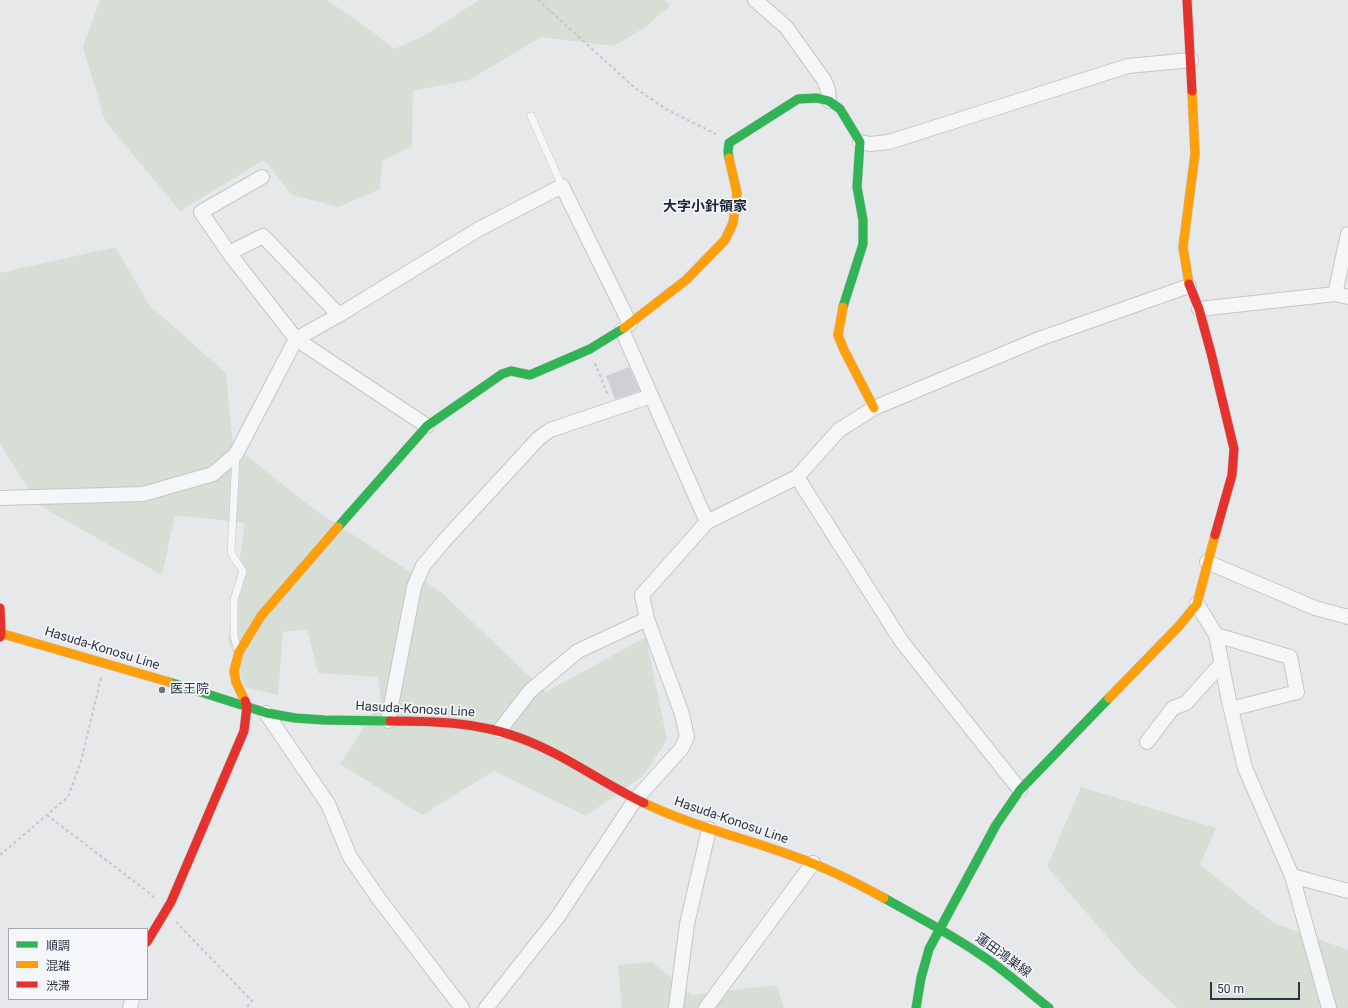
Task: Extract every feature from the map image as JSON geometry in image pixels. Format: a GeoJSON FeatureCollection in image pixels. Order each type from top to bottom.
{"type":"FeatureCollection","features":[{"type":"Feature","properties":{"kind":"street"},"geometry":{"type":"LineString","coordinates":[[755,0],[786,27],[824,80],[830,101]]}},
{"type":"Feature","properties":{"kind":"street"},"geometry":{"type":"LineString","coordinates":[[916,1008],[923,965],[939,928],[996,825],[1020,790],[1179,626],[1197,604],[1207,562],[1232,475],[1234,449],[1211,354],[1198,309],[1189,286],[1183,247],[1195,154],[1187,0]]}},
{"type":"Feature","properties":{"kind":"street"},"geometry":{"type":"LineString","coordinates":[[860,142],[870,144],[889,142],[1128,66],[1191,60]]}},
{"type":"Feature","properties":{"kind":"street"},"geometry":{"type":"LineString","coordinates":[[148,940],[171,902],[244,731],[247,706],[236,682],[234,671],[239,652],[261,616],[427,426],[502,374],[511,371],[530,375],[590,349],[626,327],[686,280],[725,240],[733,223],[737,193],[728,152],[729,144],[798,99],[817,98],[830,101],[840,109],[860,142],[857,187],[863,220],[863,244],[842,310],[838,336],[874,408]]}},
{"type":"Feature","properties":{"kind":"street"},"geometry":{"type":"LineString","coordinates":[[262,177],[202,212],[229,253],[296,340],[427,426]]}},
{"type":"Feature","properties":{"kind":"street"},"geometry":{"type":"LineString","coordinates":[[0,498],[143,494],[213,474],[236,454],[296,340],[479,229],[562,186],[626,327],[651,396],[707,522]]}},
{"type":"Feature","properties":{"kind":"street"},"geometry":{"type":"LineString","coordinates":[[1198,309],[1342,296],[1348,234]]}},
{"type":"Feature","properties":{"kind":"street"},"geometry":{"type":"LineString","coordinates":[[229,253],[263,236],[339,315]]}},
{"type":"Feature","properties":{"kind":"street"},"geometry":{"type":"LineString","coordinates":[[486,1008],[557,918],[635,800],[681,749],[687,737],[682,714],[647,619],[642,595],[707,522],[797,477],[839,430],[874,408],[1039,340],[1189,286]]}},
{"type":"Feature","properties":{"kind":"street"},"geometry":{"type":"LineString","coordinates":[[388,721],[414,587],[423,566],[443,542],[538,439],[550,430],[651,396]]}},
{"type":"Feature","properties":{"kind":"street"},"geometry":{"type":"LineString","coordinates":[[797,477],[902,642],[1020,790]]}},
{"type":"Feature","properties":{"kind":"street"},"geometry":{"type":"LineString","coordinates":[[1207,562],[1315,608],[1348,617]]}},
{"type":"Feature","properties":{"kind":"street"},"geometry":{"type":"LineString","coordinates":[[1197,604],[1216,635],[1245,768],[1292,876],[1329,1008]]}},
{"type":"Feature","properties":{"kind":"street"},"geometry":{"type":"LineString","coordinates":[[0,608],[0,634]]}},
{"type":"Feature","properties":{"kind":"street"},"geometry":{"type":"LineString","coordinates":[[499,731],[530,691],[578,651],[647,619]]}},
{"type":"Feature","properties":{"kind":"street","name":"Hasuda-Konosu Line"},"geometry":{"type":"LineString","coordinates":[[0,634],[105,663],[266,713],[302,718],[444,723],[475,726],[499,731],[523,739],[556,755],[635,800],[709,829],[813,863],[839,874],[939,928]]}},
{"type":"Feature","properties":{"kind":"street"},"geometry":{"type":"LineString","coordinates":[[1216,635],[1290,657],[1297,692],[1231,709]]}},
{"type":"Feature","properties":{"kind":"street"},"geometry":{"type":"LineString","coordinates":[[1147,742],[1173,708],[1186,703],[1222,663]]}},
{"type":"Feature","properties":{"kind":"street"},"geometry":{"type":"LineString","coordinates":[[266,713],[328,804],[350,856],[379,898],[462,1008]]}},
{"type":"Feature","properties":{"kind":"street"},"geometry":{"type":"LineString","coordinates":[[676,1008],[687,924],[709,829]]}},
{"type":"Feature","properties":{"kind":"street"},"geometry":{"type":"LineString","coordinates":[[706,1008],[813,863]]}},
{"type":"Feature","properties":{"kind":"street"},"geometry":{"type":"LineString","coordinates":[[1292,876],[1348,891]]}},
{"type":"Feature","properties":{"kind":"street","name":"蓮田鴻巣線"},"geometry":{"type":"LineString","coordinates":[[939,928],[995,964],[1049,1008]]}},
{"type":"Feature","properties":{"kind":"lane"},"geometry":{"type":"LineString","coordinates":[[531,116],[562,186]]}},
{"type":"Feature","properties":{"kind":"lane"},"geometry":{"type":"LineString","coordinates":[[236,454],[231,553],[243,571],[234,600],[234,636],[239,652]]}},
{"type":"Feature","properties":{"kind":"path"},"geometry":{"type":"LineString","coordinates":[[538,0],[635,88],[666,109],[714,133],[729,144]]}},
{"type":"Feature","properties":{"kind":"path"},"geometry":{"type":"LineString","coordinates":[[590,349],[613,408]]}},
{"type":"Feature","properties":{"kind":"path"},"geometry":{"type":"LineString","coordinates":[[0,855],[68,797],[81,761],[105,663]]}},
{"type":"Feature","properties":{"kind":"path"},"geometry":{"type":"LineString","coordinates":[[47,815],[148,892],[252,1001],[246,1008]]}},
{"type":"Feature","properties":{"kind":"shaded area"},"geometry":{"type":"Polygon","coordinates":[[[100,0],[327,0],[373,32],[394,49],[422,37],[479,0],[664,0],[670,6],[645,27],[614,46],[541,37],[469,80],[413,91],[412,146],[382,161],[380,189],[339,207],[292,195],[264,160],[180,211],[105,121],[83,47],[100,0]]]}},
{"type":"Feature","properties":{"kind":"shaded area"},"geometry":{"type":"Polygon","coordinates":[[[115,247],[150,306],[226,373],[233,445],[315,510],[441,592],[546,692],[646,637],[667,740],[644,775],[586,816],[494,771],[422,815],[340,764],[381,701],[378,677],[318,673],[307,629],[283,632],[278,695],[245,687],[228,639],[245,523],[175,515],[162,575],[39,505],[0,444],[0,273],[115,247]]]}},
{"type":"Feature","properties":{"kind":"shaded area"},"geometry":{"type":"Polygon","coordinates":[[[1081,787],[1216,828],[1200,865],[1274,923],[1348,950],[1348,1008],[1178,1008],[1136,970],[1047,867],[1081,787]]]}},
{"type":"Feature","properties":{"kind":"shaded area"},"geometry":{"type":"Polygon","coordinates":[[[652,962],[692,995],[777,985],[784,1008],[622,1008],[618,965],[652,962]]]}},
{"type":"Feature","properties":{"kind":"building"},"geometry":{"type":"Polygon","coordinates":[[[629,367],[640,391],[615,399],[606,376],[629,367]]]}},
{"type":"Feature","properties":{"kind":"traffic: fast"},"geometry":{"type":"LineString","coordinates":[[729,158],[729,143],[798,99],[817,98],[829,101],[840,109],[860,142],[857,187],[863,220],[863,244],[843,307]]}},
{"type":"Feature","properties":{"kind":"traffic: fast"},"geometry":{"type":"LineString","coordinates":[[338,527],[427,426],[502,374],[511,371],[530,375],[590,349],[624,328]]}},
{"type":"Feature","properties":{"kind":"traffic: fast"},"geometry":{"type":"LineString","coordinates":[[169,682],[267,713],[295,718],[390,721]]}},
{"type":"Feature","properties":{"kind":"traffic: fast"},"geometry":{"type":"LineString","coordinates":[[916,1008],[921,978],[929,949],[996,825],[1020,790],[1109,698]]}},
{"type":"Feature","properties":{"kind":"traffic: fast"},"geometry":{"type":"LineString","coordinates":[[884,898],[960,941],[1001,969],[1049,1008]]}},
{"type":"Feature","properties":{"kind":"traffic: slow"},"geometry":{"type":"LineString","coordinates":[[1189,284],[1183,247],[1195,154],[1192,91]]}},
{"type":"Feature","properties":{"kind":"traffic: slow"},"geometry":{"type":"LineString","coordinates":[[624,328],[686,280],[725,240],[733,223],[737,193],[729,158]]}},
{"type":"Feature","properties":{"kind":"traffic: slow"},"geometry":{"type":"LineString","coordinates":[[843,307],[838,335],[844,350],[874,408]]}},
{"type":"Feature","properties":{"kind":"traffic: slow"},"geometry":{"type":"LineString","coordinates":[[245,701],[236,682],[234,671],[239,652],[261,616],[338,527]]}},
{"type":"Feature","properties":{"kind":"traffic: slow"},"geometry":{"type":"LineString","coordinates":[[1109,698],[1179,626],[1197,604],[1215,535]]}},
{"type":"Feature","properties":{"kind":"traffic: slow"},"geometry":{"type":"LineString","coordinates":[[0,633],[169,682]]}},
{"type":"Feature","properties":{"kind":"traffic: slow"},"geometry":{"type":"LineString","coordinates":[[644,803],[699,825],[805,860],[840,875],[884,898]]}},
{"type":"Feature","properties":{"kind":"traffic: jam"},"geometry":{"type":"LineString","coordinates":[[1187,0],[1192,91]]}},
{"type":"Feature","properties":{"kind":"traffic: jam"},"geometry":{"type":"LineString","coordinates":[[1189,284],[1199,309],[1234,449],[1232,475],[1215,535]]}},
{"type":"Feature","properties":{"kind":"traffic: jam"},"geometry":{"type":"LineString","coordinates":[[0,608],[0,637]]}},
{"type":"Feature","properties":{"kind":"traffic: jam"},"geometry":{"type":"LineString","coordinates":[[148,940],[171,902],[244,731],[247,706],[245,701]]}},
{"type":"Feature","properties":{"kind":"traffic: jam"},"geometry":{"type":"LineString","coordinates":[[390,721],[423,721],[472,726],[520,738],[552,752],[644,803]]}},
{"type":"Feature","properties":{"kind":"place","name":"医王院"},"geometry":{"type":"Point","coordinates":[162,690]}},
{"type":"Feature","properties":{"kind":"district","name":"大字小針領家"},"geometry":{"type":"Point","coordinates":[705,207]}}]}
